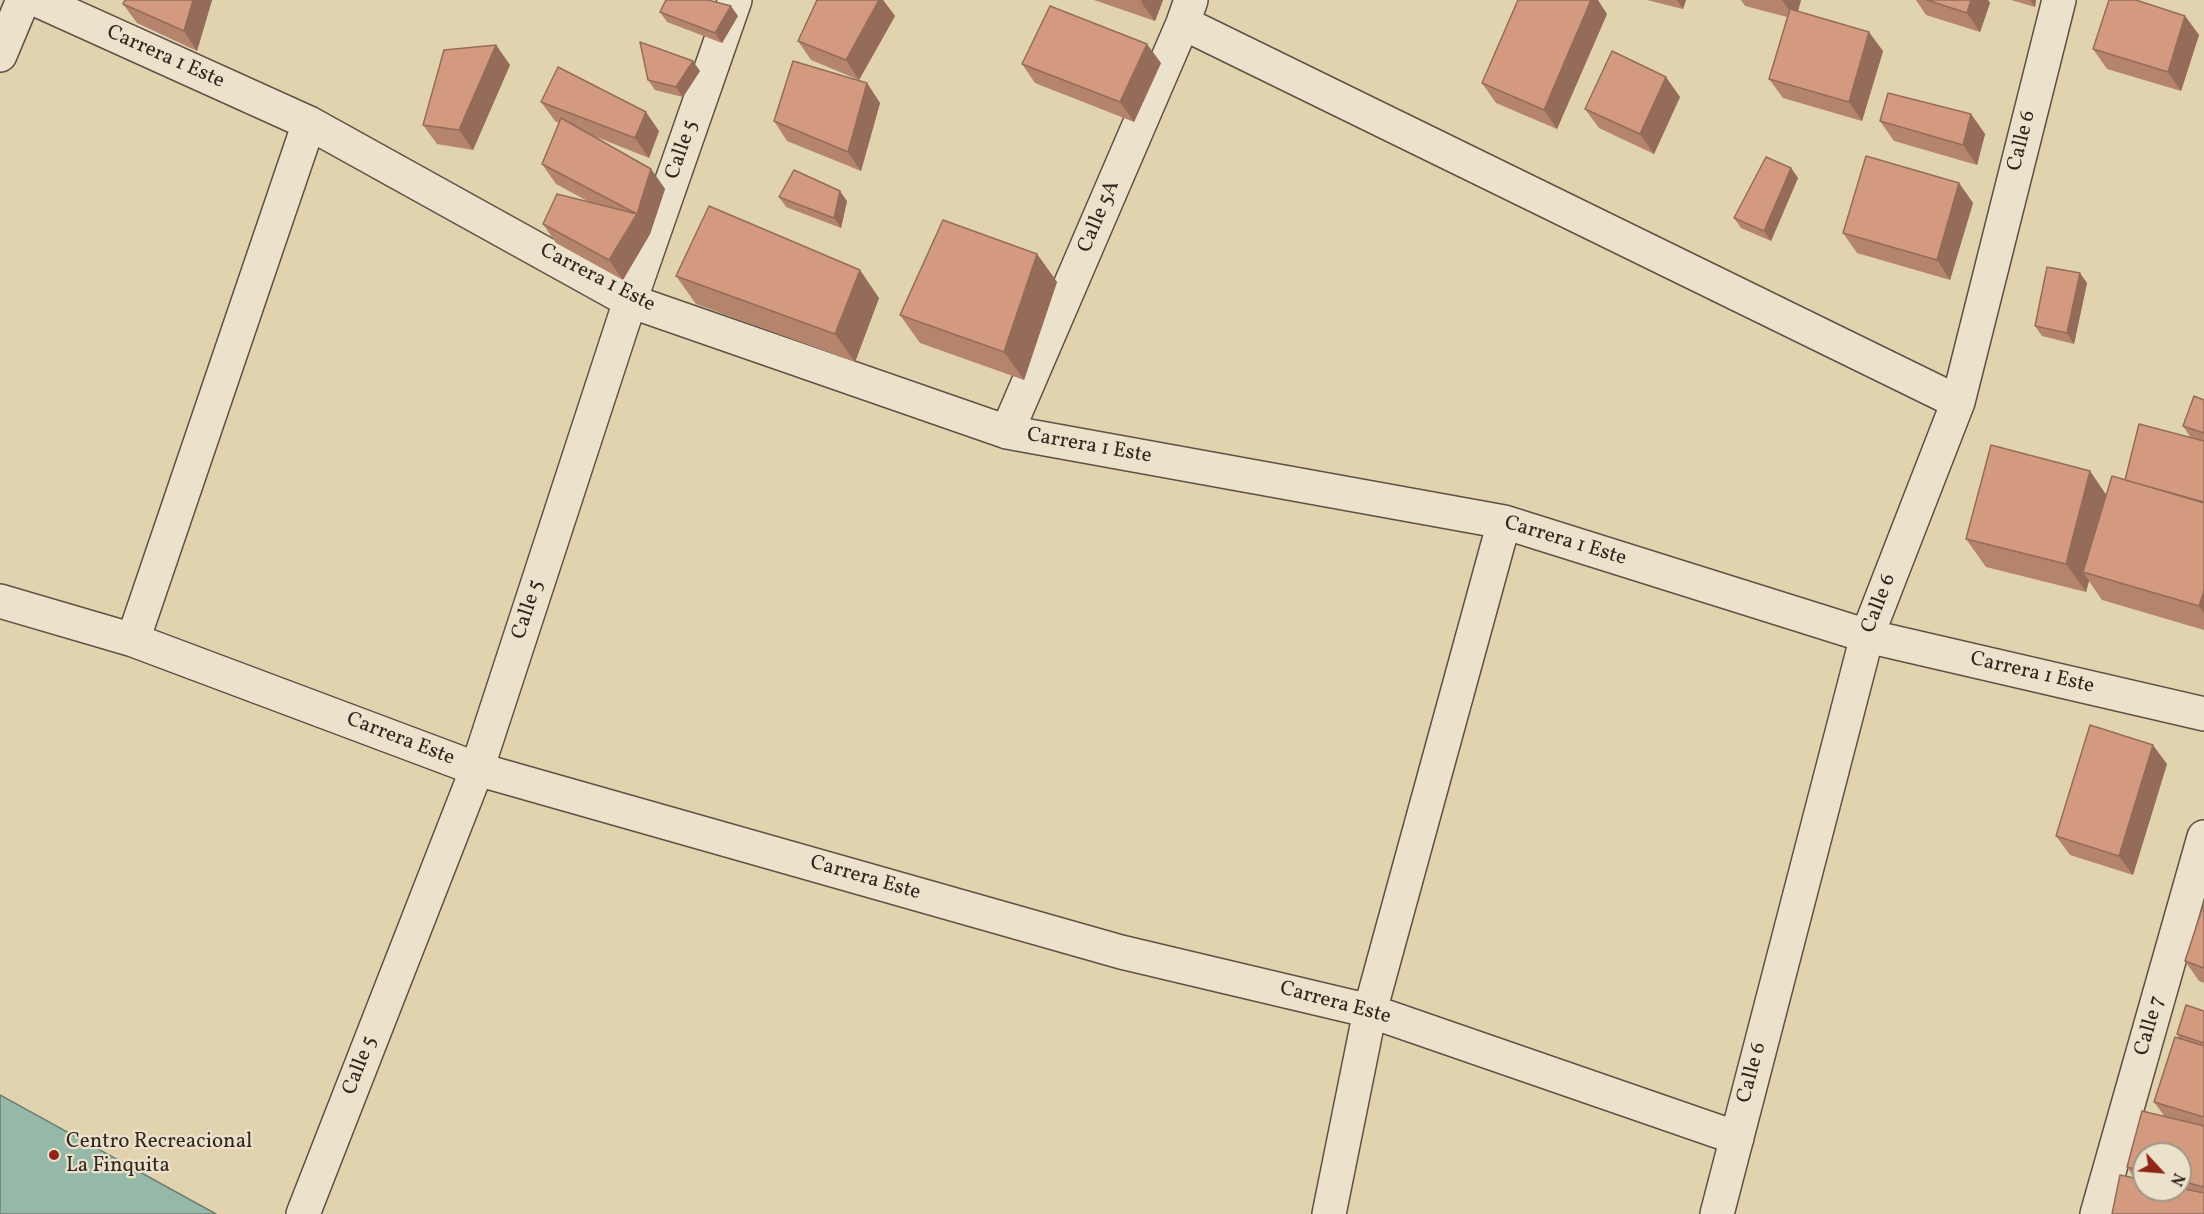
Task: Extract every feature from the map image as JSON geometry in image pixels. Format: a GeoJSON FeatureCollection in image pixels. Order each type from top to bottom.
{"type":"FeatureCollection","features":[{"type":"Feature","properties":{"kind":"street"},"geometry":{"type":"LineString","coordinates":[[0,55],[23,0]]}},
{"type":"Feature","properties":{"kind":"street","name":"Carrera 1 Este"},"geometry":{"type":"LineString","coordinates":[[37,0],[309,123],[630,301],[1007,432],[1504,522],[1867,636],[2204,714]]}},
{"type":"Feature","properties":{"kind":"street","name":"Calle 5"},"geometry":{"type":"LineString","coordinates":[[303,1214],[477,769],[630,301],[735,0]]}},
{"type":"Feature","properties":{"kind":"street","name":"Calle 6"},"geometry":{"type":"LineString","coordinates":[[1717,1214],[1867,636],[1958,402],[2059,0]]}},
{"type":"Feature","properties":{"kind":"street"},"geometry":{"type":"LineString","coordinates":[[1187,12],[1958,402]]}},
{"type":"Feature","properties":{"kind":"street","name":"Calle 5A"},"geometry":{"type":"LineString","coordinates":[[1007,432],[1187,12]]}},
{"type":"Feature","properties":{"kind":"street"},"geometry":{"type":"LineString","coordinates":[[133,640],[309,123]]}},
{"type":"Feature","properties":{"kind":"street"},"geometry":{"type":"LineString","coordinates":[[1329,1214],[1370,1011],[1504,522]]}},
{"type":"Feature","properties":{"kind":"street","name":"Carrera Este"},"geometry":{"type":"LineString","coordinates":[[0,601],[133,640],[477,769],[1121,952],[1370,1011],[1737,1138]]}},
{"type":"Feature","properties":{"kind":"street","name":"Calle 7"},"geometry":{"type":"LineString","coordinates":[[2097,1214],[2204,837]]}},
{"type":"Feature","properties":{"kind":"shaded area","name":"Centro Recreacional La Finquita"},"geometry":{"type":"Polygon","coordinates":[[[0,1095],[216,1214],[0,1214],[0,1095]]]}},
{"type":"Feature","properties":{"kind":"building"},"geometry":{"type":"Polygon","coordinates":[[[125,0],[193,0],[184,31],[123,4],[125,0]]]}},
{"type":"Feature","properties":{"kind":"building"},"geometry":{"type":"Polygon","coordinates":[[[666,0],[708,0],[731,6],[715,33],[660,12],[666,0]]]}},
{"type":"Feature","properties":{"kind":"building"},"geometry":{"type":"Polygon","coordinates":[[[817,0],[879,0],[846,60],[798,41],[817,0]]]}},
{"type":"Feature","properties":{"kind":"building"},"geometry":{"type":"Polygon","coordinates":[[[1518,0],[1591,0],[1544,110],[1482,83],[1518,0]]]}},
{"type":"Feature","properties":{"kind":"building"},"geometry":{"type":"Polygon","coordinates":[[[1927,0],[1971,0],[1967,13],[1927,0]]]}},
{"type":"Feature","properties":{"kind":"building"},"geometry":{"type":"Polygon","coordinates":[[[2109,0],[2136,0],[2185,16],[2168,72],[2093,49],[2109,0]]]}},
{"type":"Feature","properties":{"kind":"building"},"geometry":{"type":"Polygon","coordinates":[[[1050,6],[1147,44],[1120,102],[1022,64],[1050,6]]]}},
{"type":"Feature","properties":{"kind":"building"},"geometry":{"type":"Polygon","coordinates":[[[1790,9],[1869,32],[1849,102],[1769,79],[1790,9]]]}},
{"type":"Feature","properties":{"kind":"building"},"geometry":{"type":"Polygon","coordinates":[[[640,42],[693,61],[676,87],[648,80],[640,42]]]}},
{"type":"Feature","properties":{"kind":"building"},"geometry":{"type":"Polygon","coordinates":[[[496,45],[459,130],[423,125],[444,50],[496,45]]]}},
{"type":"Feature","properties":{"kind":"building"},"geometry":{"type":"Polygon","coordinates":[[[1612,51],[1666,77],[1640,134],[1585,109],[1612,51]]]}},
{"type":"Feature","properties":{"kind":"building"},"geometry":{"type":"Polygon","coordinates":[[[793,61],[867,83],[848,152],[774,121],[793,61]]]}},
{"type":"Feature","properties":{"kind":"building"},"geometry":{"type":"Polygon","coordinates":[[[558,67],[646,112],[635,138],[541,102],[558,67]]]}},
{"type":"Feature","properties":{"kind":"building"},"geometry":{"type":"Polygon","coordinates":[[[1888,93],[1971,114],[1963,145],[1880,121],[1888,93]]]}},
{"type":"Feature","properties":{"kind":"building"},"geometry":{"type":"Polygon","coordinates":[[[561,118],[651,169],[637,214],[542,164],[561,118]]]}},
{"type":"Feature","properties":{"kind":"building"},"geometry":{"type":"Polygon","coordinates":[[[1866,156],[1959,183],[1937,260],[1843,233],[1866,156]]]}},
{"type":"Feature","properties":{"kind":"building"},"geometry":{"type":"Polygon","coordinates":[[[1766,157],[1791,168],[1764,231],[1734,218],[1766,157]]]}},
{"type":"Feature","properties":{"kind":"building"},"geometry":{"type":"Polygon","coordinates":[[[794,170],[840,191],[834,218],[779,197],[794,170]]]}},
{"type":"Feature","properties":{"kind":"building"},"geometry":{"type":"Polygon","coordinates":[[[557,194],[637,214],[609,260],[543,224],[557,194]]]}},
{"type":"Feature","properties":{"kind":"building"},"geometry":{"type":"Polygon","coordinates":[[[709,206],[860,270],[835,334],[676,276],[709,206]]]}},
{"type":"Feature","properties":{"kind":"building"},"geometry":{"type":"Polygon","coordinates":[[[943,220],[1037,254],[1004,352],[900,315],[943,220]]]}},
{"type":"Feature","properties":{"kind":"building"},"geometry":{"type":"Polygon","coordinates":[[[2047,267],[2080,273],[2067,333],[2035,326],[2047,267]]]}},
{"type":"Feature","properties":{"kind":"building"},"geometry":{"type":"Polygon","coordinates":[[[2194,396],[2204,400],[2204,433],[2183,426],[2194,396]]]}},
{"type":"Feature","properties":{"kind":"building"},"geometry":{"type":"Polygon","coordinates":[[[2139,424],[2204,441],[2204,502],[2125,480],[2139,424]]]}},
{"type":"Feature","properties":{"kind":"building"},"geometry":{"type":"Polygon","coordinates":[[[1991,445],[2090,471],[2066,564],[1966,539],[1991,445]]]}},
{"type":"Feature","properties":{"kind":"building"},"geometry":{"type":"Polygon","coordinates":[[[2112,476],[2204,503],[2204,591],[2199,606],[2083,572],[2112,476]]]}},
{"type":"Feature","properties":{"kind":"building"},"geometry":{"type":"Polygon","coordinates":[[[2090,725],[2153,745],[2119,856],[2056,836],[2090,725]]]}},
{"type":"Feature","properties":{"kind":"building"},"geometry":{"type":"Polygon","coordinates":[[[2204,903],[2204,968],[2185,961],[2204,903]]]}},
{"type":"Feature","properties":{"kind":"building"},"geometry":{"type":"Polygon","coordinates":[[[2186,1005],[2204,1011],[2204,1043],[2177,1034],[2186,1005]]]}},
{"type":"Feature","properties":{"kind":"building"},"geometry":{"type":"Polygon","coordinates":[[[2175,1037],[2204,1046],[2204,1117],[2154,1102],[2175,1037]]]}},
{"type":"Feature","properties":{"kind":"building"},"geometry":{"type":"Polygon","coordinates":[[[2142,1111],[2204,1126],[2204,1187],[2192,1184],[2192,1142],[2134,1142],[2142,1111]]]}},
{"type":"Feature","properties":{"kind":"building"},"geometry":{"type":"Polygon","coordinates":[[[2132,1148],[2132,1168],[2127,1167],[2132,1148]]]}},
{"type":"Feature","properties":{"kind":"building"},"geometry":{"type":"Polygon","coordinates":[[[2120,1175],[2132,1178],[2132,1202],[2192,1202],[2192,1190],[2204,1193],[2204,1214],[2112,1214],[2120,1175]]]}},
{"type":"Feature","properties":{"kind":"place","name":"Centro Recreacional La Finquita"},"geometry":{"type":"Point","coordinates":[54,1155]}}]}
